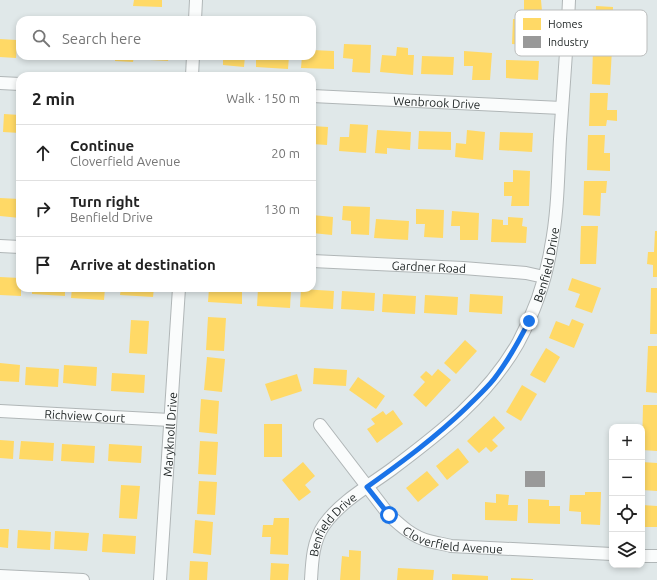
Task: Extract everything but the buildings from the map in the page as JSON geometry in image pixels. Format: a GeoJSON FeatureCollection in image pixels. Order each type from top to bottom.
{"type":"FeatureCollection","features":[{"type":"Feature","properties":{"kind":"street"},"geometry":{"type":"LineString","coordinates":[[195,16],[196,0]]}},
{"type":"Feature","properties":{"kind":"street","name":"Benfield Drive"},"geometry":{"type":"LineString","coordinates":[[568,10],[569,0]]}},
{"type":"Feature","properties":{"kind":"street","name":"Benfield Drive"},"geometry":{"type":"LineString","coordinates":[[311,580],[312,557],[316,540],[323,526],[333,514],[449,424],[482,392],[508,359],[529,321],[538,300],[552,246],[555,224],[565,56]]}},
{"type":"Feature","properties":{"kind":"street"},"geometry":{"type":"LineString","coordinates":[[192,72],[193,60]]}},
{"type":"Feature","properties":{"kind":"street"},"geometry":{"type":"LineString","coordinates":[[0,83],[16,84]]}},
{"type":"Feature","properties":{"kind":"street","name":"Wenbrook Drive"},"geometry":{"type":"LineString","coordinates":[[316,96],[562,108]]}},
{"type":"Feature","properties":{"kind":"street"},"geometry":{"type":"LineString","coordinates":[[0,246],[16,247]]}},
{"type":"Feature","properties":{"kind":"street","name":"Gardner Road"},"geometry":{"type":"LineString","coordinates":[[316,261],[526,272],[544,277]]}},
{"type":"Feature","properties":{"kind":"street","name":"Maryknoll Drive"},"geometry":{"type":"LineString","coordinates":[[160,580],[179,292]]}},
{"type":"Feature","properties":{"kind":"street","name":"Richview Court"},"geometry":{"type":"LineString","coordinates":[[0,411],[170,420]]}},
{"type":"Feature","properties":{"kind":"street","name":"Cloverfield Avenue"},"geometry":{"type":"LineString","coordinates":[[320,425],[389,515],[401,527],[414,535],[428,541],[451,546],[609,554]]}},
{"type":"Feature","properties":{"kind":"street"},"geometry":{"type":"LineString","coordinates":[[645,556],[657,556]]}},
{"type":"Feature","properties":{"kind":"street"},"geometry":{"type":"LineString","coordinates":[[0,576],[84,580]]}},
{"type":"Feature","properties":{"kind":"route"},"geometry":{"type":"LineString","coordinates":[[389,515],[367,487],[449,424],[482,392],[508,359],[529,321]]}}]}
